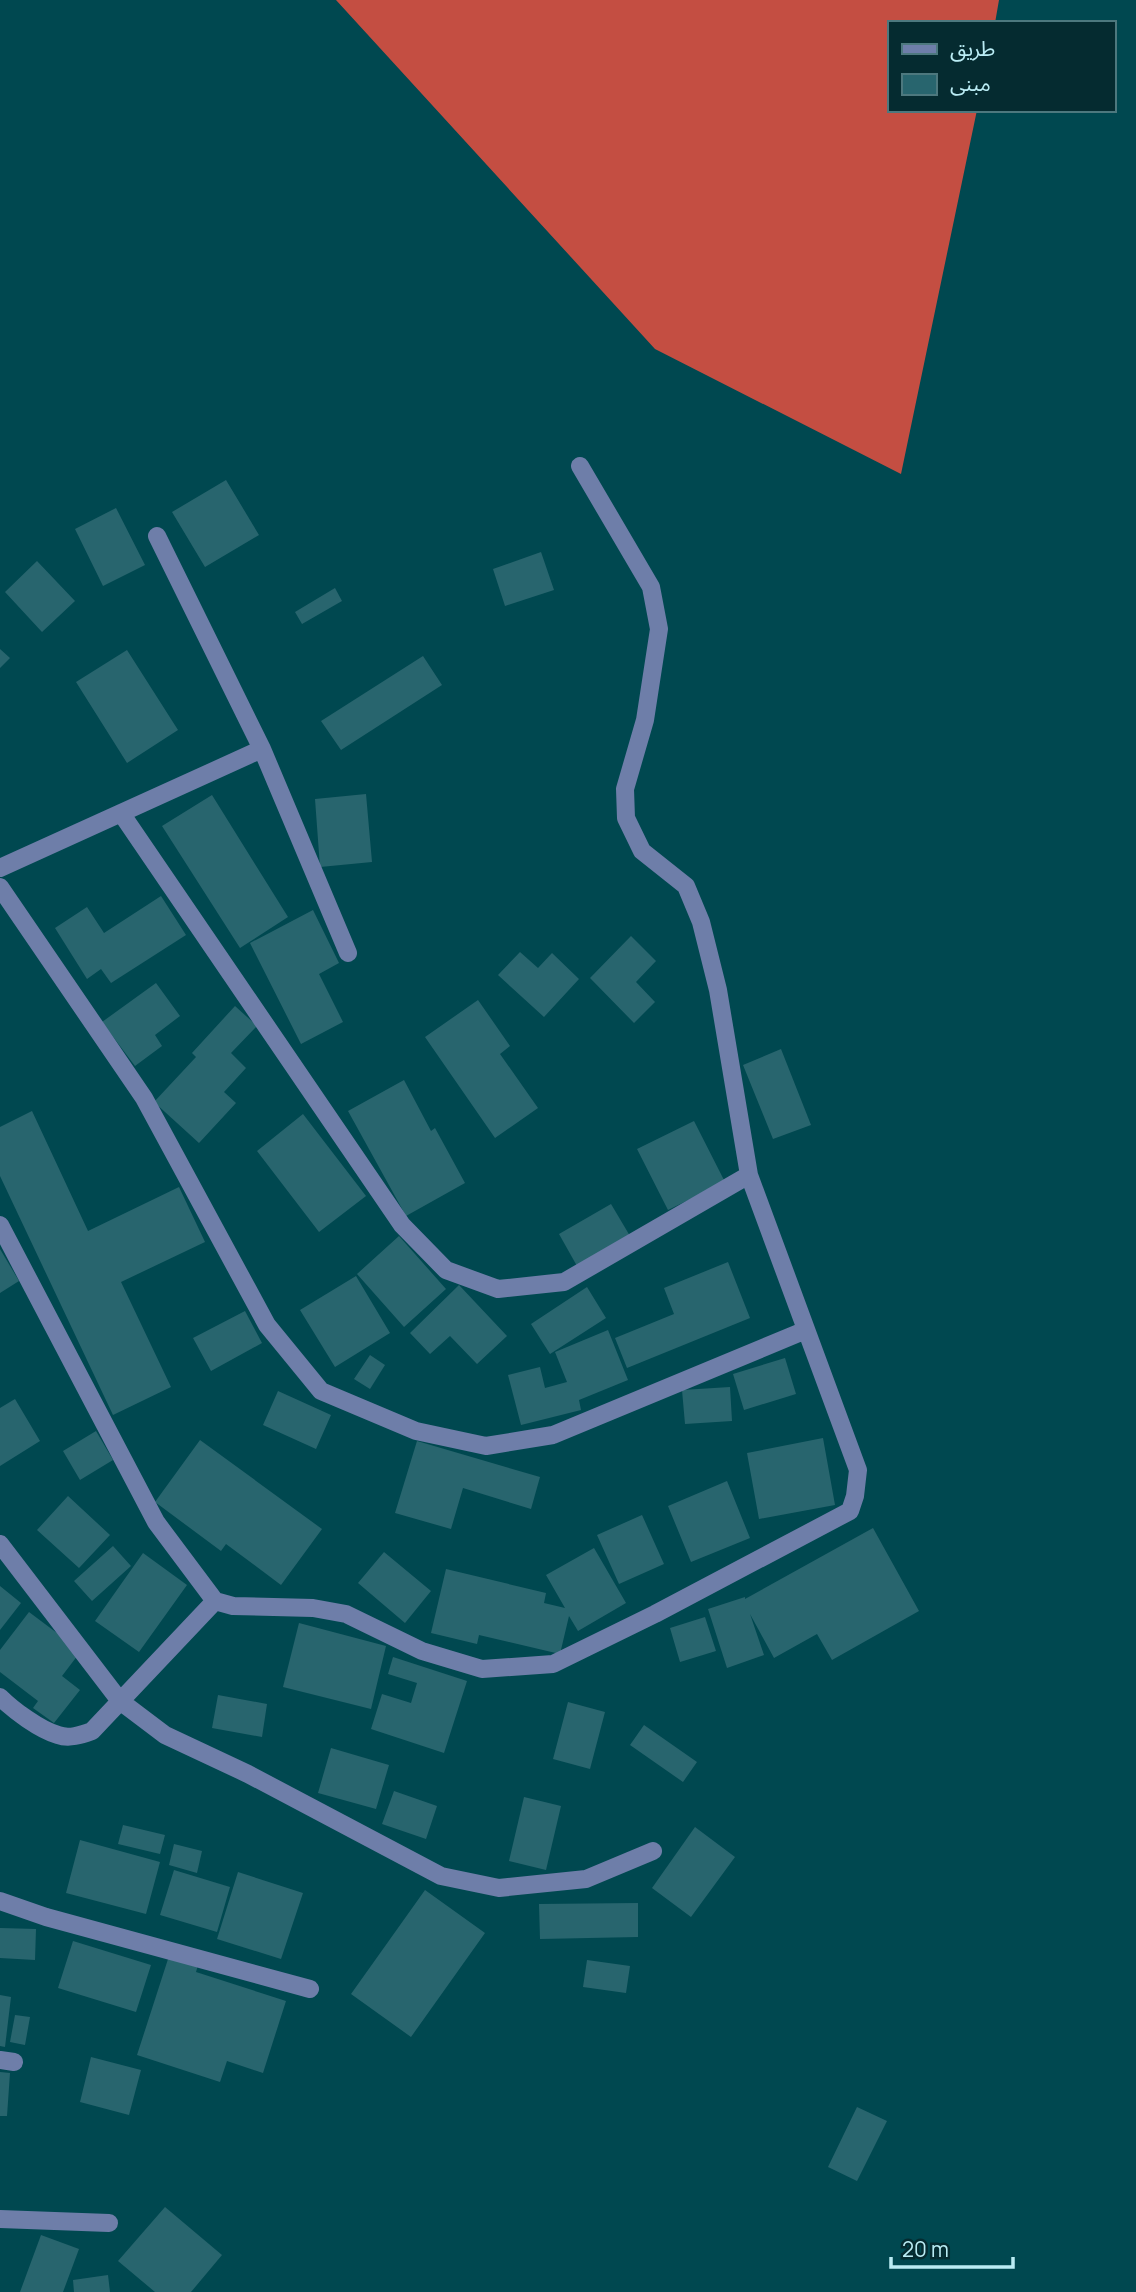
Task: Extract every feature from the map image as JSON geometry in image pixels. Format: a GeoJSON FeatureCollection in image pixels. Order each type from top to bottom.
{"type":"FeatureCollection","features":[{"type":"Feature","properties":{"kind":"street"},"geometry":{"type":"LineString","coordinates":[[0,1225],[156,1522],[215,1601],[233,1606],[313,1608],[346,1614],[422,1651],[482,1669],[552,1664],[656,1614],[850,1511],[859,1470],[749,1175],[718,990],[701,922],[686,886],[642,851],[626,818],[625,789],[645,720],[659,629],[651,587],[580,466]]}},
{"type":"Feature","properties":{"kind":"street"},"geometry":{"type":"LineString","coordinates":[[157,536],[262,749],[348,953]]}},
{"type":"Feature","properties":{"kind":"street"},"geometry":{"type":"LineString","coordinates":[[0,868],[262,749]]}},
{"type":"Feature","properties":{"kind":"street"},"geometry":{"type":"LineString","coordinates":[[121,813],[402,1225],[446,1270],[498,1289],[564,1282],[749,1175]]}},
{"type":"Feature","properties":{"kind":"street"},"geometry":{"type":"LineString","coordinates":[[0,887],[144,1098],[267,1325],[321,1391],[416,1431],[486,1446],[553,1435],[807,1330]]}},
{"type":"Feature","properties":{"kind":"street"},"geometry":{"type":"LineString","coordinates":[[0,1544],[120,1701],[165,1735],[248,1774],[441,1876],[499,1888],[586,1879],[653,1851]]}},
{"type":"Feature","properties":{"kind":"street"},"geometry":{"type":"LineString","coordinates":[[0,1697],[13,1710],[59,1736],[78,1736],[92,1731],[215,1601]]}},
{"type":"Feature","properties":{"kind":"street"},"geometry":{"type":"LineString","coordinates":[[0,1901],[310,1989]]}},
{"type":"Feature","properties":{"kind":"street"},"geometry":{"type":"LineString","coordinates":[[0,2219],[110,2223]]}},
{"type":"Feature","properties":{"kind":"shaded area"},"geometry":{"type":"Polygon","coordinates":[[[336,0],[999,0],[995,21],[888,21],[888,112],[977,112],[901,474],[655,349],[336,0]]]}},
{"type":"Feature","properties":{"kind":"building"},"geometry":{"type":"Polygon","coordinates":[[[226,480],[259,535],[205,567],[172,512],[226,480]]]}},
{"type":"Feature","properties":{"kind":"building"},"geometry":{"type":"Polygon","coordinates":[[[116,508],[145,565],[103,586],[75,529],[116,508]]]}},
{"type":"Feature","properties":{"kind":"building"},"geometry":{"type":"Polygon","coordinates":[[[541,552],[554,590],[505,606],[493,569],[541,552]]]}},
{"type":"Feature","properties":{"kind":"building"},"geometry":{"type":"Polygon","coordinates":[[[37,561],[75,601],[42,632],[5,592],[37,561]]]}},
{"type":"Feature","properties":{"kind":"building"},"geometry":{"type":"Polygon","coordinates":[[[335,588],[342,601],[302,624],[295,612],[335,588]]]}},
{"type":"Feature","properties":{"kind":"building"},"geometry":{"type":"Polygon","coordinates":[[[0,649],[10,658],[0,668],[0,649]]]}},
{"type":"Feature","properties":{"kind":"building"},"geometry":{"type":"Polygon","coordinates":[[[127,650],[178,730],[127,763],[76,682],[127,650]]]}},
{"type":"Feature","properties":{"kind":"building"},"geometry":{"type":"Polygon","coordinates":[[[423,656],[442,685],[341,750],[321,721],[423,656]]]}},
{"type":"Feature","properties":{"kind":"building"},"geometry":{"type":"Polygon","coordinates":[[[366,794],[372,862],[320,867],[315,799],[366,794]]]}},
{"type":"Feature","properties":{"kind":"building"},"geometry":{"type":"Polygon","coordinates":[[[212,795],[288,917],[240,948],[162,826],[212,795]]]}},
{"type":"Feature","properties":{"kind":"building"},"geometry":{"type":"Polygon","coordinates":[[[161,896],[186,935],[111,983],[101,969],[87,979],[55,928],[87,907],[104,933],[161,896]]]}},
{"type":"Feature","properties":{"kind":"building"},"geometry":{"type":"Polygon","coordinates":[[[313,910],[339,963],[319,974],[343,1022],[301,1044],[250,943],[313,910]]]}},
{"type":"Feature","properties":{"kind":"building"},"geometry":{"type":"Polygon","coordinates":[[[631,936],[656,961],[636,982],[655,1002],[634,1023],[590,978],[631,936]]]}},
{"type":"Feature","properties":{"kind":"building"},"geometry":{"type":"Polygon","coordinates":[[[520,952],[538,968],[552,953],[579,979],[544,1017],[498,975],[520,952]]]}},
{"type":"Feature","properties":{"kind":"building"},"geometry":{"type":"Polygon","coordinates":[[[156,983],[180,1016],[155,1035],[162,1046],[135,1066],[102,1022],[156,983]]]}},
{"type":"Feature","properties":{"kind":"building"},"geometry":{"type":"Polygon","coordinates":[[[478,1000],[510,1046],[500,1054],[538,1108],[495,1138],[425,1037],[478,1000]]]}},
{"type":"Feature","properties":{"kind":"building"},"geometry":{"type":"Polygon","coordinates":[[[235,1006],[257,1026],[231,1053],[246,1068],[224,1092],[236,1103],[199,1143],[154,1102],[196,1057],[192,1053],[235,1006]]]}},
{"type":"Feature","properties":{"kind":"building"},"geometry":{"type":"Polygon","coordinates":[[[781,1049],[811,1125],[773,1139],[743,1065],[781,1049]]]}},
{"type":"Feature","properties":{"kind":"building"},"geometry":{"type":"Polygon","coordinates":[[[404,1080],[431,1131],[435,1128],[465,1183],[406,1216],[348,1111],[404,1080]]]}},
{"type":"Feature","properties":{"kind":"building"},"geometry":{"type":"Polygon","coordinates":[[[32,1111],[88,1231],[179,1187],[205,1242],[121,1282],[171,1387],[113,1415],[0,1176],[0,1127],[32,1111]]]}},
{"type":"Feature","properties":{"kind":"building"},"geometry":{"type":"Polygon","coordinates":[[[303,1114],[366,1196],[319,1232],[257,1151],[303,1114]]]}},
{"type":"Feature","properties":{"kind":"building"},"geometry":{"type":"Polygon","coordinates":[[[694,1121],[725,1182],[668,1210],[637,1149],[694,1121]]]}},
{"type":"Feature","properties":{"kind":"building"},"geometry":{"type":"Polygon","coordinates":[[[611,1204],[630,1236],[577,1266],[559,1234],[611,1204]]]}},
{"type":"Feature","properties":{"kind":"building"},"geometry":{"type":"Polygon","coordinates":[[[399,1236],[446,1289],[404,1327],[357,1274],[399,1236]]]}},
{"type":"Feature","properties":{"kind":"building"},"geometry":{"type":"Polygon","coordinates":[[[0,1249],[19,1281],[0,1293],[0,1249]]]}},
{"type":"Feature","properties":{"kind":"building"},"geometry":{"type":"Polygon","coordinates":[[[728,1262],[750,1318],[627,1368],[615,1338],[674,1314],[664,1288],[728,1262]]]}},
{"type":"Feature","properties":{"kind":"building"},"geometry":{"type":"Polygon","coordinates":[[[356,1276],[390,1333],[335,1367],[300,1310],[356,1276]]]}},
{"type":"Feature","properties":{"kind":"building"},"geometry":{"type":"Polygon","coordinates":[[[459,1285],[507,1336],[477,1364],[450,1336],[430,1354],[410,1333],[459,1285]]]}},
{"type":"Feature","properties":{"kind":"building"},"geometry":{"type":"Polygon","coordinates":[[[587,1287],[606,1318],[550,1354],[531,1324],[587,1287]]]}},
{"type":"Feature","properties":{"kind":"building"},"geometry":{"type":"Polygon","coordinates":[[[245,1311],[262,1343],[211,1371],[193,1338],[245,1311]]]}},
{"type":"Feature","properties":{"kind":"building"},"geometry":{"type":"Polygon","coordinates":[[[608,1330],[628,1380],[579,1400],[581,1410],[521,1425],[508,1375],[540,1367],[545,1388],[567,1382],[555,1352],[608,1330]]]}},
{"type":"Feature","properties":{"kind":"building"},"geometry":{"type":"Polygon","coordinates":[[[370,1355],[385,1365],[370,1389],[354,1379],[370,1355]]]}},
{"type":"Feature","properties":{"kind":"building"},"geometry":{"type":"Polygon","coordinates":[[[785,1358],[796,1394],[744,1410],[733,1374],[785,1358]]]}},
{"type":"Feature","properties":{"kind":"building"},"geometry":{"type":"Polygon","coordinates":[[[730,1387],[732,1421],[685,1424],[682,1390],[730,1387]]]}},
{"type":"Feature","properties":{"kind":"building"},"geometry":{"type":"Polygon","coordinates":[[[278,1391],[331,1415],[316,1449],[263,1425],[278,1391]]]}},
{"type":"Feature","properties":{"kind":"building"},"geometry":{"type":"Polygon","coordinates":[[[15,1399],[40,1441],[0,1466],[0,1408],[15,1399]]]}},
{"type":"Feature","properties":{"kind":"building"},"geometry":{"type":"Polygon","coordinates":[[[96,1431],[113,1460],[80,1480],[63,1451],[96,1431]]]}},
{"type":"Feature","properties":{"kind":"building"},"geometry":{"type":"Polygon","coordinates":[[[823,1438],[835,1505],[759,1519],[747,1453],[823,1438]]]}},
{"type":"Feature","properties":{"kind":"building"},"geometry":{"type":"Polygon","coordinates":[[[200,1440],[322,1529],[281,1585],[226,1544],[221,1551],[155,1502],[200,1440]]]}},
{"type":"Feature","properties":{"kind":"building"},"geometry":{"type":"Polygon","coordinates":[[[417,1441],[540,1477],[531,1509],[463,1488],[451,1529],[395,1513],[417,1441]]]}},
{"type":"Feature","properties":{"kind":"building"},"geometry":{"type":"Polygon","coordinates":[[[727,1481],[750,1538],[691,1562],[668,1506],[727,1481]]]}},
{"type":"Feature","properties":{"kind":"building"},"geometry":{"type":"Polygon","coordinates":[[[68,1496],[110,1535],[79,1568],[37,1530],[68,1496]]]}},
{"type":"Feature","properties":{"kind":"building"},"geometry":{"type":"Polygon","coordinates":[[[642,1515],[664,1564],[619,1584],[597,1535],[642,1515]]]}},
{"type":"Feature","properties":{"kind":"building"},"geometry":{"type":"Polygon","coordinates":[[[873,1528],[919,1611],[832,1660],[817,1634],[774,1658],[750,1614],[764,1655],[727,1668],[708,1609],[745,1599],[873,1528]]]}},
{"type":"Feature","properties":{"kind":"building"},"geometry":{"type":"Polygon","coordinates":[[[113,1546],[131,1566],[92,1601],[74,1581],[113,1546]]]}},
{"type":"Feature","properties":{"kind":"building"},"geometry":{"type":"Polygon","coordinates":[[[594,1548],[626,1603],[578,1631],[569,1616],[560,1654],[479,1635],[477,1644],[431,1633],[446,1569],[546,1593],[544,1603],[565,1608],[546,1575],[594,1548]]]}},
{"type":"Feature","properties":{"kind":"building"},"geometry":{"type":"Polygon","coordinates":[[[384,1552],[431,1591],[405,1623],[358,1583],[384,1552]]]}},
{"type":"Feature","properties":{"kind":"building"},"geometry":{"type":"Polygon","coordinates":[[[143,1553],[187,1585],[139,1652],[95,1621],[143,1553]]]}},
{"type":"Feature","properties":{"kind":"building"},"geometry":{"type":"Polygon","coordinates":[[[0,1586],[21,1603],[0,1630],[0,1586]]]}},
{"type":"Feature","properties":{"kind":"building"},"geometry":{"type":"Polygon","coordinates":[[[29,1612],[81,1651],[62,1676],[80,1690],[54,1723],[33,1708],[38,1701],[0,1672],[0,1650],[29,1612]]]}},
{"type":"Feature","properties":{"kind":"building"},"geometry":{"type":"Polygon","coordinates":[[[705,1617],[716,1651],[680,1662],[670,1628],[705,1617]]]}},
{"type":"Feature","properties":{"kind":"building"},"geometry":{"type":"Polygon","coordinates":[[[299,1623],[386,1646],[371,1709],[283,1687],[299,1623]]]}},
{"type":"Feature","properties":{"kind":"building"},"geometry":{"type":"Polygon","coordinates":[[[393,1657],[467,1681],[444,1753],[371,1729],[382,1694],[411,1703],[417,1683],[388,1674],[393,1657]]]}},
{"type":"Feature","properties":{"kind":"building"},"geometry":{"type":"Polygon","coordinates":[[[218,1695],[267,1704],[262,1737],[212,1728],[218,1695]]]}},
{"type":"Feature","properties":{"kind":"building"},"geometry":{"type":"Polygon","coordinates":[[[568,1702],[605,1712],[590,1769],[553,1759],[568,1702]]]}},
{"type":"Feature","properties":{"kind":"building"},"geometry":{"type":"Polygon","coordinates":[[[644,1725],[697,1762],[683,1782],[630,1745],[644,1725]]]}},
{"type":"Feature","properties":{"kind":"building"},"geometry":{"type":"Polygon","coordinates":[[[331,1748],[389,1765],[376,1809],[318,1793],[331,1748]]]}},
{"type":"Feature","properties":{"kind":"building"},"geometry":{"type":"Polygon","coordinates":[[[394,1791],[437,1806],[426,1839],[382,1824],[394,1791]]]}},
{"type":"Feature","properties":{"kind":"building"},"geometry":{"type":"Polygon","coordinates":[[[524,1797],[561,1806],[546,1870],[509,1861],[524,1797]]]}},
{"type":"Feature","properties":{"kind":"building"},"geometry":{"type":"Polygon","coordinates":[[[123,1825],[165,1835],[160,1854],[118,1844],[123,1825]]]}},
{"type":"Feature","properties":{"kind":"building"},"geometry":{"type":"Polygon","coordinates":[[[695,1827],[735,1857],[691,1917],[652,1888],[695,1827]]]}},
{"type":"Feature","properties":{"kind":"building"},"geometry":{"type":"Polygon","coordinates":[[[80,1840],[160,1862],[146,1914],[66,1893],[80,1840]]]}},
{"type":"Feature","properties":{"kind":"building"},"geometry":{"type":"Polygon","coordinates":[[[174,1844],[202,1851],[197,1873],[169,1865],[174,1844]]]}},
{"type":"Feature","properties":{"kind":"building"},"geometry":{"type":"Polygon","coordinates":[[[174,1870],[230,1887],[217,1932],[160,1915],[174,1870]]]}},
{"type":"Feature","properties":{"kind":"building"},"geometry":{"type":"Polygon","coordinates":[[[238,1872],[303,1893],[281,1959],[217,1939],[238,1872]]]}},
{"type":"Feature","properties":{"kind":"building"},"geometry":{"type":"Polygon","coordinates":[[[425,1890],[485,1933],[411,2037],[351,1994],[425,1890]]]}},
{"type":"Feature","properties":{"kind":"building"},"geometry":{"type":"Polygon","coordinates":[[[638,1903],[638,1937],[540,1939],[539,1904],[638,1903]]]}},
{"type":"Feature","properties":{"kind":"building"},"geometry":{"type":"Polygon","coordinates":[[[0,1928],[36,1929],[35,1960],[0,1958],[0,1928]]]}},
{"type":"Feature","properties":{"kind":"building"},"geometry":{"type":"Polygon","coordinates":[[[73,1941],[151,1965],[136,2012],[58,1988],[73,1941]]]}},
{"type":"Feature","properties":{"kind":"building"},"geometry":{"type":"Polygon","coordinates":[[[169,1956],[198,1965],[196,1972],[286,2001],[263,2073],[227,2061],[220,2082],[137,2055],[169,1956]]]}},
{"type":"Feature","properties":{"kind":"building"},"geometry":{"type":"Polygon","coordinates":[[[587,1960],[630,1966],[626,1993],[583,1987],[587,1960]]]}},
{"type":"Feature","properties":{"kind":"building"},"geometry":{"type":"Polygon","coordinates":[[[0,1995],[11,1997],[5,2047],[0,2046],[0,1995]]]}},
{"type":"Feature","properties":{"kind":"building"},"geometry":{"type":"Polygon","coordinates":[[[15,2015],[30,2017],[25,2045],[10,2042],[15,2015]]]}},
{"type":"Feature","properties":{"kind":"building"},"geometry":{"type":"Polygon","coordinates":[[[91,2057],[141,2070],[129,2115],[80,2102],[91,2057]]]}},
{"type":"Feature","properties":{"kind":"building"},"geometry":{"type":"Polygon","coordinates":[[[0,2072],[10,2073],[7,2116],[0,2116],[0,2072]]]}},
{"type":"Feature","properties":{"kind":"building"},"geometry":{"type":"Polygon","coordinates":[[[857,2107],[887,2121],[857,2181],[828,2167],[857,2107]]]}},
{"type":"Feature","properties":{"kind":"building"},"geometry":{"type":"Polygon","coordinates":[[[165,2207],[222,2255],[191,2292],[155,2292],[118,2261],[165,2207]]]}},
{"type":"Feature","properties":{"kind":"building"},"geometry":{"type":"Polygon","coordinates":[[[41,2235],[79,2249],[63,2292],[20,2292],[41,2235]]]}},
{"type":"Feature","properties":{"kind":"building"},"geometry":{"type":"Polygon","coordinates":[[[108,2275],[110,2292],[74,2292],[73,2280],[108,2275]]]}}]}
